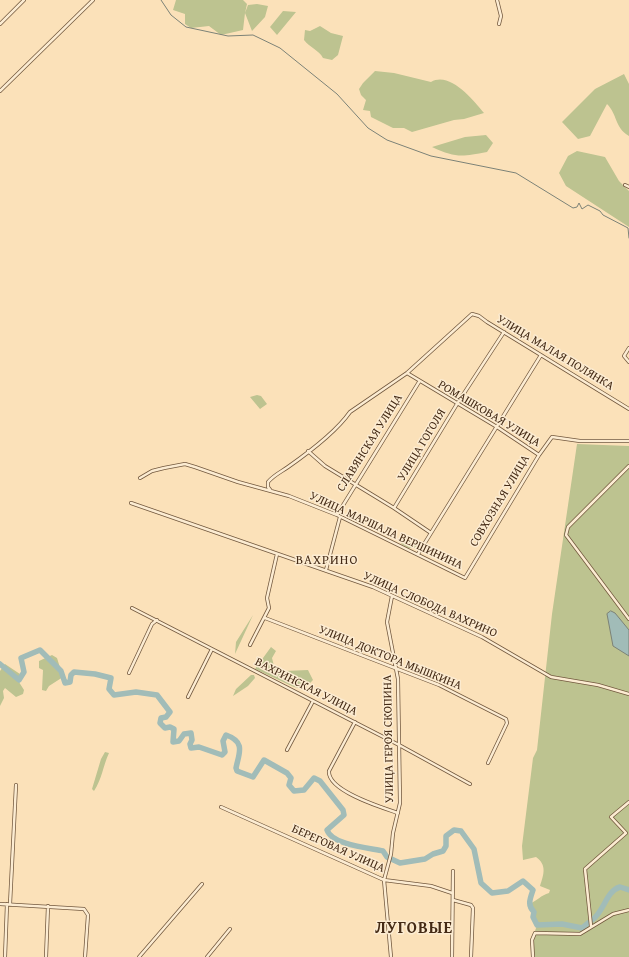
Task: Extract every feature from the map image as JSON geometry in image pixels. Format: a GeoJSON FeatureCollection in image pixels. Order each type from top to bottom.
{"type":"FeatureCollection","features":[{"type":"Feature","properties":{"kind":"street"},"geometry":{"type":"LineString","coordinates":[[0,24],[24,0]]}},
{"type":"Feature","properties":{"kind":"street"},"geometry":{"type":"LineString","coordinates":[[0,91],[93,0]]}},
{"type":"Feature","properties":{"kind":"street"},"geometry":{"type":"LineString","coordinates":[[497,0],[501,16],[499,24]]}},
{"type":"Feature","properties":{"kind":"street"},"geometry":{"type":"LineString","coordinates":[[625,185],[629,187]]}},
{"type":"Feature","properties":{"kind":"street","name":"УЛИЦА МАЛАЯ ПОЛЯНКА"},"geometry":{"type":"LineString","coordinates":[[408,373],[472,314],[479,316],[629,409]]}},
{"type":"Feature","properties":{"kind":"street","name":"УЛИЦА ГОГОЛЯ"},"geometry":{"type":"LineString","coordinates":[[394,508],[457,404],[504,332]]}},
{"type":"Feature","properties":{"kind":"street"},"geometry":{"type":"LineString","coordinates":[[629,348],[624,356],[629,362]]}},
{"type":"Feature","properties":{"kind":"street"},"geometry":{"type":"LineString","coordinates":[[418,554],[541,355]]}},
{"type":"Feature","properties":{"kind":"street"},"geometry":{"type":"LineString","coordinates":[[272,491],[268,487],[268,482],[274,475],[308,452],[345,420],[350,412],[408,373]]}},
{"type":"Feature","properties":{"kind":"street","name":"РОМАШКОВАЯ УЛИЦА"},"geometry":{"type":"LineString","coordinates":[[408,373],[419,382],[497,427],[539,455],[552,438],[580,441],[629,441]]}},
{"type":"Feature","properties":{"kind":"street","name":"СЛАВЯНСКАЯ УЛИЦА"},"geometry":{"type":"LineString","coordinates":[[336,515],[419,382]]}},
{"type":"Feature","properties":{"kind":"street"},"geometry":{"type":"LineString","coordinates":[[308,452],[325,466],[394,508],[431,533]]}},
{"type":"Feature","properties":{"kind":"street","name":"СОВХОЗНАЯ УЛИЦА"},"geometry":{"type":"LineString","coordinates":[[465,578],[539,455]]}},
{"type":"Feature","properties":{"kind":"street","name":"УЛИЦА МАРШАЛА ВЕРШИНИНА"},"geometry":{"type":"LineString","coordinates":[[140,478],[152,471],[185,464],[238,482],[272,491],[336,515],[465,578]]}},
{"type":"Feature","properties":{"kind":"street"},"geometry":{"type":"LineString","coordinates":[[629,466],[568,527],[566,535],[629,619]]}},
{"type":"Feature","properties":{"kind":"street","name":"УЛИЦА СЛОБОДА ВАХРИНО"},"geometry":{"type":"LineString","coordinates":[[130,503],[373,587],[482,637],[552,676],[598,685],[629,694]]}},
{"type":"Feature","properties":{"kind":"street"},"geometry":{"type":"LineString","coordinates":[[326,570],[340,517]]}},
{"type":"Feature","properties":{"kind":"street"},"geometry":{"type":"LineString","coordinates":[[250,645],[269,608],[267,598],[277,554]]}},
{"type":"Feature","properties":{"kind":"street","name":"УЛИЦА ГЕРОЯ СКОПИНА"},"geometry":{"type":"LineString","coordinates":[[391,957],[384,880],[390,859],[393,834],[398,813],[400,745],[396,667],[387,622],[392,596]]}},
{"type":"Feature","properties":{"kind":"street","name":"ВАХРИНСКАЯ УЛИЦА"},"geometry":{"type":"LineString","coordinates":[[132,608],[400,745],[470,784]]}},
{"type":"Feature","properties":{"kind":"street","name":"УЛИЦА ДОКТОРА МЫШКИНА"},"geometry":{"type":"LineString","coordinates":[[265,618],[396,667],[446,688],[506,719],[507,723],[488,763]]}},
{"type":"Feature","properties":{"kind":"street"},"geometry":{"type":"LineString","coordinates":[[129,673],[152,624],[157,620]]}},
{"type":"Feature","properties":{"kind":"street"},"geometry":{"type":"LineString","coordinates":[[188,698],[212,649]]}},
{"type":"Feature","properties":{"kind":"street"},"geometry":{"type":"LineString","coordinates":[[287,750],[313,701]]}},
{"type":"Feature","properties":{"kind":"street"},"geometry":{"type":"LineString","coordinates":[[355,722],[329,771],[330,778],[346,792],[360,799],[398,813]]}},
{"type":"Feature","properties":{"kind":"street"},"geometry":{"type":"LineString","coordinates":[[5,957],[16,785]]}},
{"type":"Feature","properties":{"kind":"street"},"geometry":{"type":"LineString","coordinates":[[591,926],[585,869],[626,833],[611,817],[629,802]]}},
{"type":"Feature","properties":{"kind":"street","name":"БЕРЕГОВАЯ УЛИЦА"},"geometry":{"type":"LineString","coordinates":[[221,807],[384,880],[431,886],[452,893]]}},
{"type":"Feature","properties":{"kind":"street"},"geometry":{"type":"LineString","coordinates":[[452,957],[453,871]]}},
{"type":"Feature","properties":{"kind":"street"},"geometry":{"type":"LineString","coordinates":[[140,957],[202,884]]}},
{"type":"Feature","properties":{"kind":"street"},"geometry":{"type":"LineString","coordinates":[[453,900],[470,905],[473,908],[471,957]]}},
{"type":"Feature","properties":{"kind":"street"},"geometry":{"type":"LineString","coordinates":[[0,904],[84,908],[88,915],[85,957]]}},
{"type":"Feature","properties":{"kind":"street"},"geometry":{"type":"LineString","coordinates":[[46,957],[48,906]]}},
{"type":"Feature","properties":{"kind":"street"},"geometry":{"type":"LineString","coordinates":[[533,957],[532,940],[535,933],[580,934],[613,914],[629,910]]}},
{"type":"Feature","properties":{"kind":"street"},"geometry":{"type":"LineString","coordinates":[[207,957],[230,929]]}},
{"type":"Feature","properties":{"kind":"green space"},"geometry":{"type":"Polygon","coordinates":[[[176,0],[243,0],[247,4],[243,30],[221,35],[209,26],[191,28],[185,24],[185,14],[173,10],[176,0]]]}},
{"type":"Feature","properties":{"kind":"green space"},"geometry":{"type":"Polygon","coordinates":[[[257,4],[268,6],[265,17],[252,31],[245,13],[248,5],[257,4]]]}},
{"type":"Feature","properties":{"kind":"green space"},"geometry":{"type":"Polygon","coordinates":[[[283,11],[296,12],[277,35],[270,27],[283,11]]]}},
{"type":"Feature","properties":{"kind":"green space"},"geometry":{"type":"Polygon","coordinates":[[[320,26],[331,33],[343,36],[338,55],[332,60],[323,58],[304,40],[305,30],[310,31],[320,26]]]}},
{"type":"Feature","properties":{"kind":"green space"},"geometry":{"type":"Polygon","coordinates":[[[375,71],[394,73],[431,82],[446,80],[460,88],[484,113],[412,132],[404,128],[393,128],[371,117],[370,111],[363,110],[366,100],[361,95],[359,89],[375,71]]]}},
{"type":"Feature","properties":{"kind":"green space"},"geometry":{"type":"Polygon","coordinates":[[[624,74],[629,84],[629,136],[618,125],[613,112],[607,104],[590,136],[578,139],[562,122],[595,89],[624,74]]]}},
{"type":"Feature","properties":{"kind":"green space"},"geometry":{"type":"Polygon","coordinates":[[[486,135],[493,143],[487,152],[459,156],[432,147],[465,137],[486,135]]]}},
{"type":"Feature","properties":{"kind":"green space"},"geometry":{"type":"Polygon","coordinates":[[[577,151],[605,157],[619,181],[629,191],[629,227],[566,186],[559,173],[568,156],[577,151]]]}},
{"type":"Feature","properties":{"kind":"green space"},"geometry":{"type":"Polygon","coordinates":[[[257,395],[261,396],[267,404],[260,409],[250,397],[257,395]]]}},
{"type":"Feature","properties":{"kind":"green space"},"geometry":{"type":"Polygon","coordinates":[[[577,444],[629,446],[629,957],[533,957],[532,940],[537,925],[533,917],[534,912],[530,908],[529,904],[549,893],[550,890],[540,886],[544,870],[542,863],[536,857],[523,860],[522,846],[533,758],[537,750],[552,614],[577,444]]]}},
{"type":"Feature","properties":{"kind":"green space"},"geometry":{"type":"Polygon","coordinates":[[[407,536],[420,541],[415,548],[408,548],[401,544],[407,536]]]}},
{"type":"Feature","properties":{"kind":"green space"},"geometry":{"type":"Polygon","coordinates":[[[253,615],[235,654],[236,642],[253,615]]]}},
{"type":"Feature","properties":{"kind":"green space"},"geometry":{"type":"Polygon","coordinates":[[[271,647],[276,651],[272,658],[274,666],[284,671],[308,670],[313,680],[304,689],[294,687],[255,669],[271,647]]]}},
{"type":"Feature","properties":{"kind":"green space"},"geometry":{"type":"Polygon","coordinates":[[[52,655],[57,658],[63,677],[49,686],[46,691],[42,690],[43,670],[39,668],[39,661],[52,655]]]}},
{"type":"Feature","properties":{"kind":"green space"},"geometry":{"type":"Polygon","coordinates":[[[5,664],[20,674],[17,679],[24,690],[23,694],[16,697],[5,688],[3,691],[4,698],[0,706],[0,671],[5,664]]]}},
{"type":"Feature","properties":{"kind":"green space"},"geometry":{"type":"Polygon","coordinates":[[[251,675],[254,675],[255,678],[248,686],[233,696],[236,689],[251,675]]]}},
{"type":"Feature","properties":{"kind":"green space"},"geometry":{"type":"Polygon","coordinates":[[[105,752],[109,753],[99,782],[94,791],[92,789],[101,759],[105,752]]]}},
{"type":"Feature","properties":{"kind":"water"},"geometry":{"type":"Polygon","coordinates":[[[611,611],[615,613],[629,630],[629,656],[613,646],[607,614],[611,611]]]}},
{"type":"Feature","properties":{"kind":"waterway"},"geometry":{"type":"LineString","coordinates":[[161,0],[171,15],[186,27],[228,36],[253,35],[280,48],[337,94],[368,128],[387,140],[431,156],[516,173],[573,208],[577,207],[579,203],[582,209],[588,205],[600,211],[603,215],[628,228],[629,238]]}},
{"type":"Feature","properties":{"kind":"waterway"},"geometry":{"type":"LineString","coordinates":[[0,664],[19,680],[24,672],[21,658],[40,650],[61,671],[65,683],[70,682],[71,675],[74,672],[95,674],[111,678],[109,689],[114,695],[136,692],[157,695],[170,712],[166,717],[161,718],[160,723],[165,728],[170,727],[174,729],[173,742],[179,741],[184,734],[191,733],[191,748],[199,747],[222,755],[225,752],[223,741],[226,735],[236,741],[240,748],[236,768],[237,771],[253,777],[264,760],[287,773],[291,778],[289,785],[294,791],[304,790],[314,778],[320,781],[343,810],[344,815],[327,830],[330,835],[336,839],[352,845],[383,851],[387,857],[400,863],[425,859],[433,854],[443,851],[446,846],[446,836],[454,830],[461,831],[474,849],[481,883],[492,893],[508,891],[523,881],[533,890],[530,899],[530,907],[534,912],[533,917],[537,925],[562,924],[582,928],[588,923]]}},
{"type":"Feature","properties":{"kind":"waterway"},"geometry":{"type":"LineString","coordinates":[[592,920],[615,889],[620,887],[629,890]]}},
{"type":"Feature","properties":{"kind":"district","name":"ВАХРИНО"},"geometry":{"type":"Point","coordinates":[327,561]}},
{"type":"Feature","properties":{"kind":"district","name":"ЛУГОВЫЕ"},"geometry":{"type":"Point","coordinates":[414,929]}}]}
